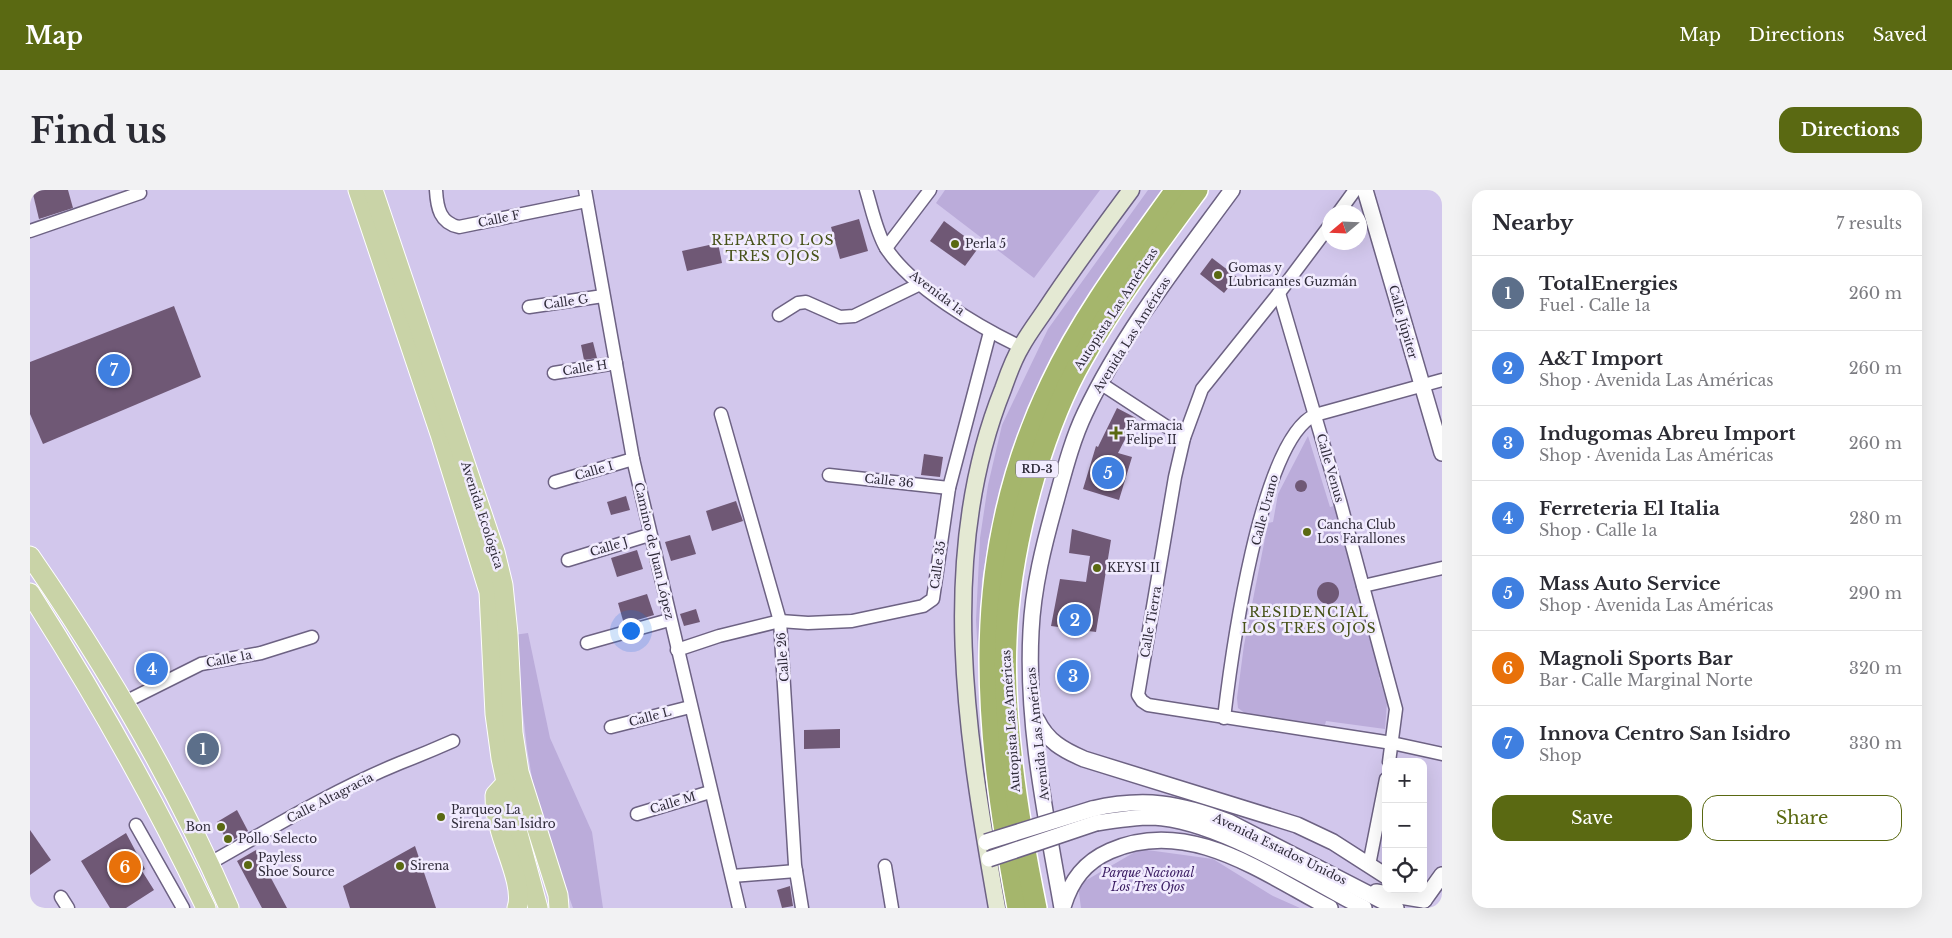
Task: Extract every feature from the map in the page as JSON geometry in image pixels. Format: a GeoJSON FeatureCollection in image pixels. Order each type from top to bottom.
{"type":"FeatureCollection","features":[{"type":"Feature","properties":{"kind":"highway","name":"Autopista Las Américas"},"geometry":{"type":"LineString","coordinates":[[1018,908],[997,770],[989,667],[993,582],[1002,530],[1024,448],[1051,382],[1111,280],[1176,190]]}},
{"type":"Feature","properties":{"kind":"highway","name":"Autopista Las Américas"},"geometry":{"type":"LineString","coordinates":[[1036,908],[1016,789],[1006,686],[1006,641],[1010,582],[1018,540],[1042,452],[1066,392],[1082,360],[1126,290],[1197,190]]}},
{"type":"Feature","properties":{"kind":"main road","name":"Avenida Ecológica"},"geometry":{"type":"LineString","coordinates":[[358,190],[440,434],[488,592],[496,714],[506,783],[538,908]]}},
{"type":"Feature","properties":{"kind":"main road","name":"Avenida Ecológica"},"geometry":{"type":"LineString","coordinates":[[373,190],[495,552],[503,585],[508,634],[513,733],[519,772],[535,828],[558,895],[559,908]]}},
{"type":"Feature","properties":{"kind":"main road"},"geometry":{"type":"LineString","coordinates":[[997,908],[986,842],[962,637],[963,576],[969,515],[984,442],[1021,347],[1067,277],[1131,190]]}},
{"type":"Feature","properties":{"kind":"main road"},"geometry":{"type":"LineString","coordinates":[[30,556],[123,703],[210,863],[229,908]]}},
{"type":"Feature","properties":{"kind":"main road"},"geometry":{"type":"LineString","coordinates":[[30,593],[112,726],[176,846],[206,908]]}},
{"type":"Feature","properties":{"kind":"main road"},"geometry":{"type":"LineString","coordinates":[[506,783],[495,795],[495,807],[519,894],[517,908]]}},
{"type":"Feature","properties":{"kind":"main road"},"geometry":{"type":"LineString","coordinates":[[535,828],[528,840],[528,851],[542,900],[542,908]]}},
{"type":"Feature","properties":{"kind":"street","name":"Calle F"},"geometry":{"type":"LineString","coordinates":[[436,190],[436,202],[442,219],[449,225],[459,227],[586,196]]}},
{"type":"Feature","properties":{"kind":"street","name":"Avenida 1a"},"geometry":{"type":"LineString","coordinates":[[866,190],[886,248],[920,284],[990,332],[1021,347]]}},
{"type":"Feature","properties":{"kind":"street"},"geometry":{"type":"LineString","coordinates":[[886,248],[930,190]]}},
{"type":"Feature","properties":{"kind":"street","name":"Avenida Las Américas"},"geometry":{"type":"LineString","coordinates":[[1062,908],[1048,829],[1033,712],[1031,629],[1042,555],[1072,447],[1084,415],[1100,383],[1179,262],[1232,190]]}},
{"type":"Feature","properties":{"kind":"street"},"geometry":{"type":"LineString","coordinates":[[1344,205],[1356,190]]}},
{"type":"Feature","properties":{"kind":"street","name":"Calle Júpiter"},"geometry":{"type":"LineString","coordinates":[[1364,190],[1442,453]]}},
{"type":"Feature","properties":{"kind":"street"},"geometry":{"type":"LineString","coordinates":[[30,230],[140,193]]}},
{"type":"Feature","properties":{"kind":"street","name":"Camino de Juan López"},"geometry":{"type":"LineString","coordinates":[[586,196],[633,459],[649,535],[739,908]]}},
{"type":"Feature","properties":{"kind":"street","name":"Calle Tierra"},"geometry":{"type":"LineString","coordinates":[[1322,236],[1202,389],[1184,438],[1175,477],[1138,695],[1148,705],[1392,743],[1442,754]]}},
{"type":"Feature","properties":{"kind":"street"},"geometry":{"type":"LineString","coordinates":[[779,315],[798,303],[806,302],[840,317],[854,316],[920,284]]}},
{"type":"Feature","properties":{"kind":"street","name":"Calle Venus"},"geometry":{"type":"LineString","coordinates":[[1279,293],[1363,586],[1396,709],[1390,758]]}},
{"type":"Feature","properties":{"kind":"street","name":"Calle G"},"geometry":{"type":"LineString","coordinates":[[529,307],[603,296]]}},
{"type":"Feature","properties":{"kind":"street","name":"Calle 35"},"geometry":{"type":"LineString","coordinates":[[676,650],[719,636],[780,621],[808,623],[852,621],[924,606],[933,599],[949,488],[990,332]]}},
{"type":"Feature","properties":{"kind":"street","name":"Calle H"},"geometry":{"type":"LineString","coordinates":[[554,372],[616,362]]}},
{"type":"Feature","properties":{"kind":"street","name":"Calle Urano"},"geometry":{"type":"LineString","coordinates":[[1224,718],[1245,589],[1266,496],[1278,464],[1293,435],[1306,419],[1442,380]]}},
{"type":"Feature","properties":{"kind":"street"},"geometry":{"type":"LineString","coordinates":[[1100,383],[1184,438]]}},
{"type":"Feature","properties":{"kind":"street","name":"Calle 26"},"geometry":{"type":"LineString","coordinates":[[721,414],[780,621],[796,871],[802,908]]}},
{"type":"Feature","properties":{"kind":"street","name":"Calle I"},"geometry":{"type":"LineString","coordinates":[[555,482],[633,459]]}},
{"type":"Feature","properties":{"kind":"street","name":"Calle 36"},"geometry":{"type":"LineString","coordinates":[[829,475],[949,488]]}},
{"type":"Feature","properties":{"kind":"street","name":"Calle J"},"geometry":{"type":"LineString","coordinates":[[568,560],[649,535]]}},
{"type":"Feature","properties":{"kind":"street"},"geometry":{"type":"LineString","coordinates":[[1363,586],[1442,568]]}},
{"type":"Feature","properties":{"kind":"street"},"geometry":{"type":"LineString","coordinates":[[587,643],[669,620]]}},
{"type":"Feature","properties":{"kind":"street","name":"Calle 1a"},"geometry":{"type":"LineString","coordinates":[[123,703],[201,664],[261,653],[312,637]]}},
{"type":"Feature","properties":{"kind":"street","name":"Calle L"},"geometry":{"type":"LineString","coordinates":[[611,728],[690,707]]}},
{"type":"Feature","properties":{"kind":"street"},"geometry":{"type":"LineString","coordinates":[[1033,712],[1047,737],[1067,752],[1084,759],[1297,825],[1333,842],[1382,873]]}},
{"type":"Feature","properties":{"kind":"street","name":"Calle Altagracia"},"geometry":{"type":"LineString","coordinates":[[210,863],[320,802],[400,763],[422,756],[453,741]]}},
{"type":"Feature","properties":{"kind":"street","name":"Calle M"},"geometry":{"type":"LineString","coordinates":[[637,814],[710,792]]}},
{"type":"Feature","properties":{"kind":"street"},"geometry":{"type":"LineString","coordinates":[[1369,865],[1382,799]]}},
{"type":"Feature","properties":{"kind":"street","name":"Avenida Estados Unidos"},"geometry":{"type":"LineString","coordinates":[[986,842],[1120,803],[1176,804],[1229,822],[1334,884],[1364,908]]}},
{"type":"Feature","properties":{"kind":"street","name":"Avenida Estados Unidos"},"geometry":{"type":"LineString","coordinates":[[989,859],[1096,823],[1122,818],[1153,817],[1202,827],[1334,884],[1361,889],[1396,908]]}},
{"type":"Feature","properties":{"kind":"street"},"geometry":{"type":"LineString","coordinates":[[136,825],[183,908]]}},
{"type":"Feature","properties":{"kind":"street"},"geometry":{"type":"LineString","coordinates":[[1062,908],[1072,883],[1083,868],[1093,860],[1133,842],[1163,839],[1196,844],[1232,856],[1330,908]]}},
{"type":"Feature","properties":{"kind":"street"},"geometry":{"type":"LineString","coordinates":[[885,866],[892,908]]}},
{"type":"Feature","properties":{"kind":"street"},"geometry":{"type":"LineString","coordinates":[[732,876],[796,871]]}},
{"type":"Feature","properties":{"kind":"street"},"geometry":{"type":"LineString","coordinates":[[1430,904],[1442,876]]}},
{"type":"Feature","properties":{"kind":"street"},"geometry":{"type":"LineString","coordinates":[[1361,889],[1430,904]]}},
{"type":"Feature","properties":{"kind":"street"},"geometry":{"type":"LineString","coordinates":[[1413,893],[1430,904]]}},
{"type":"Feature","properties":{"kind":"green space"},"geometry":{"type":"Polygon","coordinates":[[[945,190],[1100,190],[1034,278],[936,203],[945,190]]]}},
{"type":"Feature","properties":{"kind":"green space"},"geometry":{"type":"Polygon","coordinates":[[[1148,190],[1162,190],[1089,295],[1051,360],[1021,426],[1001,488],[989,538],[982,580],[978,656],[976,620],[980,538],[988,485],[1002,425],[1048,329],[1148,190]]]}},
{"type":"Feature","properties":{"kind":"green space"},"geometry":{"type":"Polygon","coordinates":[[[1308,436],[1330,507],[1334,506],[1383,676],[1379,677],[1387,703],[1385,729],[1326,721],[1325,725],[1246,714],[1238,708],[1237,698],[1244,645],[1268,523],[1273,522],[1278,494],[1308,436]]]}},
{"type":"Feature","properties":{"kind":"green space"},"geometry":{"type":"Polygon","coordinates":[[[528,633],[550,738],[592,832],[603,908],[573,908],[537,808],[527,748],[514,635],[528,633]]]}},
{"type":"Feature","properties":{"kind":"green space","name":"Parque Nacional Los Tres Ojos"},"geometry":{"type":"Polygon","coordinates":[[[1140,849],[1213,859],[1273,896],[1300,908],[1081,908],[1078,885],[1140,849]]]}},
{"type":"Feature","properties":{"kind":"building"},"geometry":{"type":"Polygon","coordinates":[[[32,190],[68,190],[73,208],[39,219],[32,190]]]}},
{"type":"Feature","properties":{"kind":"building"},"geometry":{"type":"Polygon","coordinates":[[[859,219],[868,251],[840,259],[831,227],[859,219]]]}},
{"type":"Feature","properties":{"kind":"building","name":"Perla 5"},"geometry":{"type":"Polygon","coordinates":[[[944,221],[979,247],[965,266],[930,241],[944,221]]]}},
{"type":"Feature","properties":{"kind":"building"},"geometry":{"type":"Polygon","coordinates":[[[718,243],[722,263],[687,271],[682,251],[718,243]]]}},
{"type":"Feature","properties":{"kind":"building","name":"Gomas y Lubricantes Guzmán"},"geometry":{"type":"Polygon","coordinates":[[[1212,258],[1237,277],[1224,293],[1200,274],[1212,258]]]}},
{"type":"Feature","properties":{"kind":"building"},"geometry":{"type":"Polygon","coordinates":[[[174,306],[201,377],[43,444],[30,414],[30,362],[174,306]]]}},
{"type":"Feature","properties":{"kind":"building"},"geometry":{"type":"Polygon","coordinates":[[[593,342],[597,358],[584,360],[581,345],[593,342]]]}},
{"type":"Feature","properties":{"kind":"building"},"geometry":{"type":"Polygon","coordinates":[[[1117,408],[1136,418],[1118,453],[1132,457],[1119,500],[1083,489],[1096,446],[1098,447],[1117,408]]]}},
{"type":"Feature","properties":{"kind":"building"},"geometry":{"type":"Polygon","coordinates":[[[924,454],[943,457],[940,477],[921,475],[924,454]]]}},
{"type":"Feature","properties":{"kind":"building"},"geometry":{"type":"Polygon","coordinates":[[[1301,480],[1307,486],[1301,492],[1295,486],[1301,480]]]}},
{"type":"Feature","properties":{"kind":"building"},"geometry":{"type":"Polygon","coordinates":[[[626,496],[630,510],[611,515],[607,502],[626,496]]]}},
{"type":"Feature","properties":{"kind":"building"},"geometry":{"type":"Polygon","coordinates":[[[736,501],[743,521],[712,531],[706,511],[736,501]]]}},
{"type":"Feature","properties":{"kind":"building","name":"KEYSI II"},"geometry":{"type":"Polygon","coordinates":[[[1072,529],[1111,540],[1096,632],[1051,626],[1060,579],[1086,582],[1090,556],[1069,553],[1072,529]]]}},
{"type":"Feature","properties":{"kind":"building"},"geometry":{"type":"Polygon","coordinates":[[[690,535],[696,554],[671,561],[665,542],[690,535]]]}},
{"type":"Feature","properties":{"kind":"building"},"geometry":{"type":"Polygon","coordinates":[[[637,550],[643,569],[617,577],[611,558],[637,550]]]}},
{"type":"Feature","properties":{"kind":"building"},"geometry":{"type":"Polygon","coordinates":[[[1324,582],[1332,582],[1339,589],[1339,597],[1332,604],[1324,604],[1317,597],[1317,589],[1324,582]]]}},
{"type":"Feature","properties":{"kind":"building"},"geometry":{"type":"Polygon","coordinates":[[[647,594],[654,615],[624,624],[618,603],[647,594]]]}},
{"type":"Feature","properties":{"kind":"building"},"geometry":{"type":"Polygon","coordinates":[[[696,609],[700,622],[684,626],[680,614],[696,609]]]}},
{"type":"Feature","properties":{"kind":"building"},"geometry":{"type":"Polygon","coordinates":[[[156,652],[167,672],[146,683],[135,665],[156,652]]]}},
{"type":"Feature","properties":{"kind":"building"},"geometry":{"type":"Polygon","coordinates":[[[1059,667],[1087,667],[1087,684],[1058,684],[1059,667]]]}},
{"type":"Feature","properties":{"kind":"building"},"geometry":{"type":"Polygon","coordinates":[[[840,729],[840,748],[804,749],[804,730],[840,729]]]}},
{"type":"Feature","properties":{"kind":"building"},"geometry":{"type":"Polygon","coordinates":[[[206,734],[218,756],[201,765],[189,743],[206,734]]]}},
{"type":"Feature","properties":{"kind":"building"},"geometry":{"type":"Polygon","coordinates":[[[237,810],[248,831],[228,843],[217,822],[237,810]]]}},
{"type":"Feature","properties":{"kind":"building"},"geometry":{"type":"Polygon","coordinates":[[[30,830],[51,860],[30,875],[30,830]]]}},
{"type":"Feature","properties":{"kind":"building"},"geometry":{"type":"Polygon","coordinates":[[[126,833],[145,869],[142,871],[154,890],[126,908],[110,908],[81,861],[126,833]]]}},
{"type":"Feature","properties":{"kind":"building","name":"Sirena"},"geometry":{"type":"Polygon","coordinates":[[[415,846],[436,908],[350,908],[343,886],[415,846]]]}},
{"type":"Feature","properties":{"kind":"building"},"geometry":{"type":"Polygon","coordinates":[[[256,850],[287,908],[262,908],[237,861],[256,850]]]}},
{"type":"Feature","properties":{"kind":"building"},"geometry":{"type":"Polygon","coordinates":[[[790,886],[793,906],[782,908],[777,890],[790,886]]]}},
{"type":"Feature","properties":{"kind":"place","name":"Perla 5"},"geometry":{"type":"Point","coordinates":[955,244]}},
{"type":"Feature","properties":{"kind":"place","name":"Gomas y Lubricantes Guzmán"},"geometry":{"type":"Point","coordinates":[1218,275]}},
{"type":"Feature","properties":{"kind":"place","name":"Innova Centro San Isidro"},"geometry":{"type":"Point","coordinates":[114,370]}},
{"type":"Feature","properties":{"kind":"place","name":"Farmacia Felipe II"},"geometry":{"type":"Point","coordinates":[1116,433]}},
{"type":"Feature","properties":{"kind":"place","name":"Mass Auto Service"},"geometry":{"type":"Point","coordinates":[1108,473]}},
{"type":"Feature","properties":{"kind":"place","name":"Cancha Club Los Farallones"},"geometry":{"type":"Point","coordinates":[1307,532]}},
{"type":"Feature","properties":{"kind":"place","name":"KEYSI II"},"geometry":{"type":"Point","coordinates":[1097,568]}},
{"type":"Feature","properties":{"kind":"place","name":"A&T Import"},"geometry":{"type":"Point","coordinates":[1075,620]}},
{"type":"Feature","properties":{"kind":"place","name":"Ferreteria El Italia"},"geometry":{"type":"Point","coordinates":[152,669]}},
{"type":"Feature","properties":{"kind":"place","name":"Indugomas Abreu Import"},"geometry":{"type":"Point","coordinates":[1073,676]}},
{"type":"Feature","properties":{"kind":"place","name":"TotalEnergies"},"geometry":{"type":"Point","coordinates":[203,749]}},
{"type":"Feature","properties":{"kind":"place","name":"Parqueo La Sirena San Isidro"},"geometry":{"type":"Point","coordinates":[441,817]}},
{"type":"Feature","properties":{"kind":"place","name":"Bon"},"geometry":{"type":"Point","coordinates":[221,827]}},
{"type":"Feature","properties":{"kind":"place","name":"Pollo Selecto"},"geometry":{"type":"Point","coordinates":[228,839]}},
{"type":"Feature","properties":{"kind":"place","name":"Payless Shoe Source"},"geometry":{"type":"Point","coordinates":[248,865]}},
{"type":"Feature","properties":{"kind":"place","name":"Sirena"},"geometry":{"type":"Point","coordinates":[400,866]}},
{"type":"Feature","properties":{"kind":"place","name":"Magnoli Sports Bar"},"geometry":{"type":"Point","coordinates":[125,867]}},
{"type":"Feature","properties":{"kind":"district","name":"REPARTO LOS TRES OJOS"},"geometry":{"type":"Point","coordinates":[773,248]}},
{"type":"Feature","properties":{"kind":"district","name":"RESIDENCIAL LOS TRES OJOS"},"geometry":{"type":"Point","coordinates":[1309,620]}}]}
